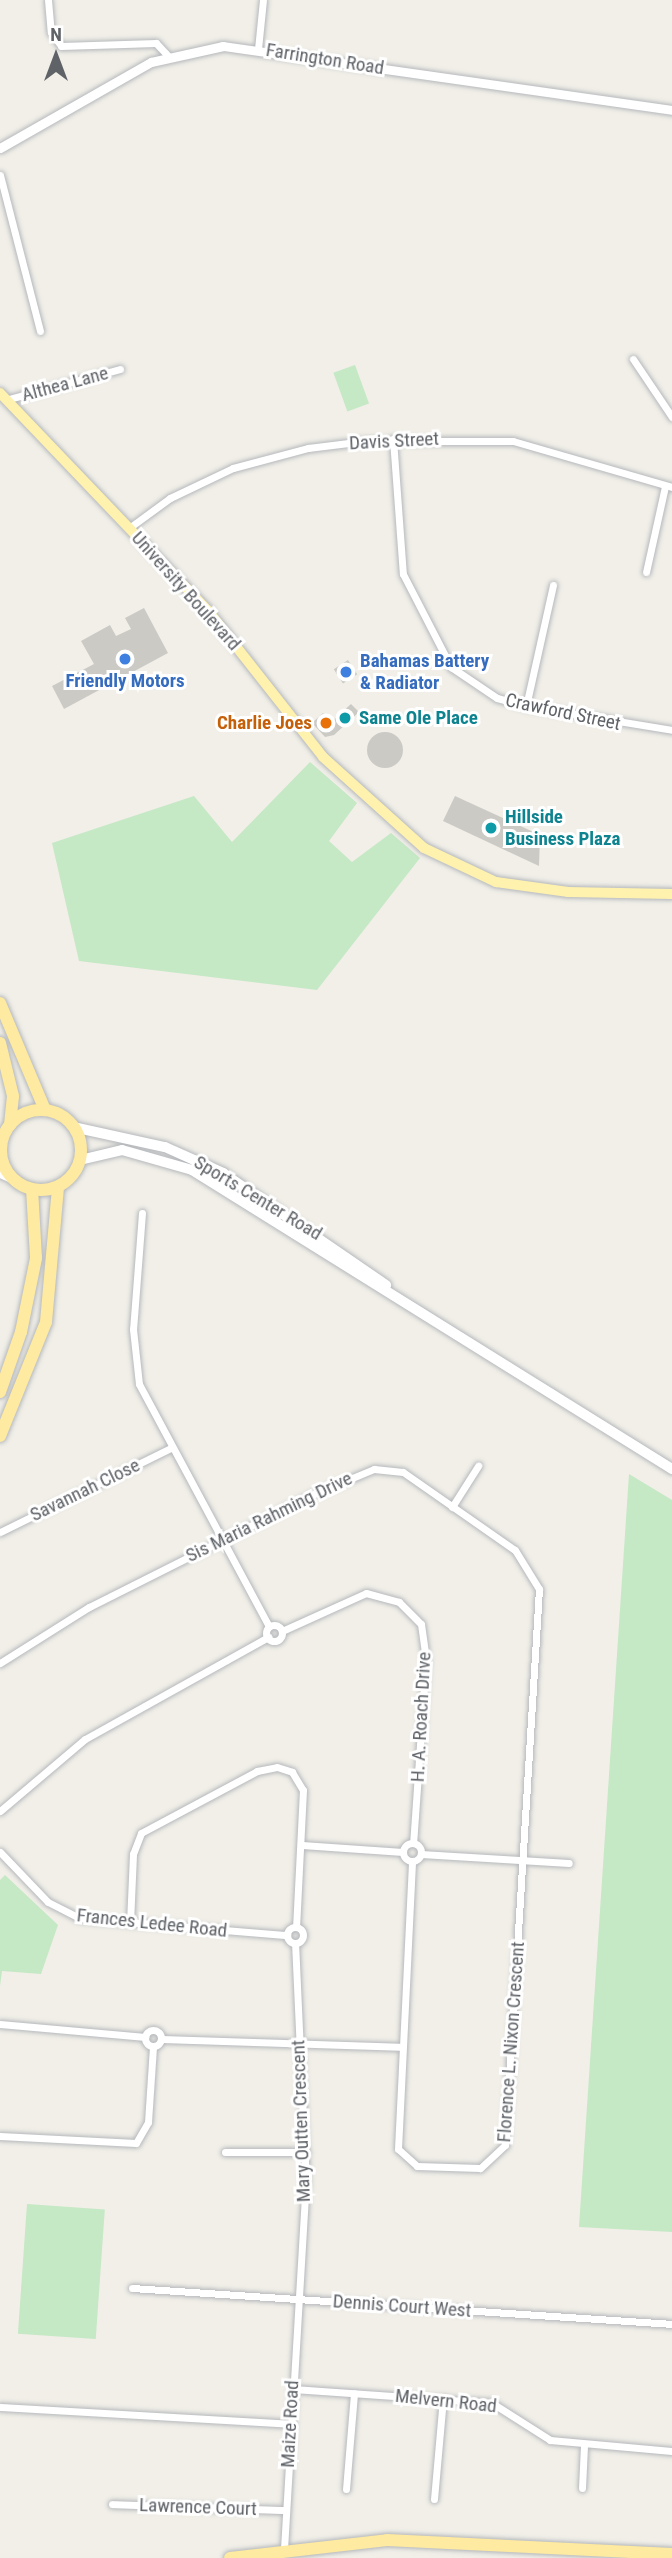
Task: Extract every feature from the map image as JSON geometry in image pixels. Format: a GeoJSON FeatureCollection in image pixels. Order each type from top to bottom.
{"type":"FeatureCollection","features":[{"type":"Feature","properties":{"kind":"highway"},"geometry":{"type":"LineString","coordinates":[[0,1003],[45,1110],[73,1127],[80,1160],[58,1187],[46,1322],[0,1437]]}},
{"type":"Feature","properties":{"kind":"highway"},"geometry":{"type":"LineString","coordinates":[[0,1043],[13,1096],[10,1125],[1,1143],[3,1163],[15,1181],[32,1189],[58,1187]]}},
{"type":"Feature","properties":{"kind":"highway"},"geometry":{"type":"LineString","coordinates":[[10,1125],[45,1110]]}},
{"type":"Feature","properties":{"kind":"highway"},"geometry":{"type":"LineString","coordinates":[[0,1392],[21,1332],[36,1258],[32,1189]]}},
{"type":"Feature","properties":{"kind":"highway"},"geometry":{"type":"LineString","coordinates":[[230,2558],[284,2549],[387,2540],[672,2554]]}},
{"type":"Feature","properties":{"kind":"main road","name":"University Boulevard"},"geometry":{"type":"LineString","coordinates":[[5,396],[209,612],[323,757],[433,854],[496,882],[568,892],[672,894]]}},
{"type":"Feature","properties":{"kind":"main road","name":"Sports Center Road"},"geometry":{"type":"LineString","coordinates":[[73,1127],[165,1147],[223,1173],[374,1272],[387,1287]]}},
{"type":"Feature","properties":{"kind":"main road","name":"Sports Center Road"},"geometry":{"type":"LineString","coordinates":[[80,1160],[122,1150],[192,1170],[387,1287],[672,1469]]}},
{"type":"Feature","properties":{"kind":"street"},"geometry":{"type":"LineString","coordinates":[[48,0],[51,33],[61,46],[156,43],[168,55]]}},
{"type":"Feature","properties":{"kind":"street"},"geometry":{"type":"LineString","coordinates":[[258,49],[263,0]]}},
{"type":"Feature","properties":{"kind":"street","name":"Farrington Road"},"geometry":{"type":"LineString","coordinates":[[0,148],[168,55],[199,48],[258,49],[672,110]]}},
{"type":"Feature","properties":{"kind":"street"},"geometry":{"type":"LineString","coordinates":[[0,175],[40,331]]}},
{"type":"Feature","properties":{"kind":"street"},"geometry":{"type":"LineString","coordinates":[[633,359],[672,417]]}},
{"type":"Feature","properties":{"kind":"street","name":"Althea Lane"},"geometry":{"type":"LineString","coordinates":[[5,396],[120,369]]}},
{"type":"Feature","properties":{"kind":"street","name":"Davis Street"},"geometry":{"type":"LineString","coordinates":[[130,528],[170,498],[233,468],[308,448],[393,439],[513,441],[668,486]]}},
{"type":"Feature","properties":{"kind":"street","name":"Crawford Street"},"geometry":{"type":"LineString","coordinates":[[393,439],[399,548],[415,607],[451,667],[497,698],[526,706],[672,730]]}},
{"type":"Feature","properties":{"kind":"street"},"geometry":{"type":"LineString","coordinates":[[646,572],[668,486]]}},
{"type":"Feature","properties":{"kind":"street"},"geometry":{"type":"LineString","coordinates":[[526,706],[553,585]]}},
{"type":"Feature","properties":{"kind":"street"},"geometry":{"type":"LineString","coordinates":[[0,1174],[15,1181]]}},
{"type":"Feature","properties":{"kind":"street"},"geometry":{"type":"LineString","coordinates":[[142,1213],[132,1348],[139,1384],[171,1448],[270,1626],[282,1631]]}},
{"type":"Feature","properties":{"kind":"street","name":"Savannah Close"},"geometry":{"type":"LineString","coordinates":[[0,1532],[171,1448]]}},
{"type":"Feature","properties":{"kind":"street"},"geometry":{"type":"LineString","coordinates":[[452,1507],[478,1466]]}},
{"type":"Feature","properties":{"kind":"street","name":"Sis Maria Rahming Drive"},"geometry":{"type":"LineString","coordinates":[[0,1663],[89,1607],[223,1540],[373,1469],[403,1472],[515,1550],[539,1589],[522,1861]]}},
{"type":"Feature","properties":{"kind":"street","name":"H. A. Roach Drive"},"geometry":{"type":"LineString","coordinates":[[268,1637],[276,1641],[282,1631],[366,1593],[391,1598],[416,1617],[426,1659],[413,1843]]}},
{"type":"Feature","properties":{"kind":"street"},"geometry":{"type":"LineString","coordinates":[[0,1811],[85,1740],[268,1637],[270,1626]]}},
{"type":"Feature","properties":{"kind":"street"},"geometry":{"type":"LineString","coordinates":[[130,1923],[132,1854],[141,1833],[257,1771],[277,1767],[298,1778],[302,1845],[296,1927],[287,1935],[295,1943]]}},
{"type":"Feature","properties":{"kind":"street"},"geometry":{"type":"LineString","coordinates":[[403,1852],[413,1843],[421,1854]]}},
{"type":"Feature","properties":{"kind":"street"},"geometry":{"type":"LineString","coordinates":[[302,1845],[403,1852],[412,1861],[421,1854],[569,1863]]}},
{"type":"Feature","properties":{"kind":"street","name":"Frances Ledee Road"},"geometry":{"type":"LineString","coordinates":[[0,1852],[63,1913],[130,1923],[287,1935]]}},
{"type":"Feature","properties":{"kind":"street","name":"Florence L. Nixon Crescent"},"geometry":{"type":"LineString","coordinates":[[412,1861],[399,2047],[402,2157],[436,2168],[480,2168],[494,2162],[505,2145],[522,1861]]}},
{"type":"Feature","properties":{"kind":"street","name":"Mary Outten Crescent"},"geometry":{"type":"LineString","coordinates":[[296,1927],[303,1935],[295,1943],[306,2152],[298,2299]]}},
{"type":"Feature","properties":{"kind":"street"},"geometry":{"type":"LineString","coordinates":[[0,2024],[145,2038],[153,2046]]}},
{"type":"Feature","properties":{"kind":"street"},"geometry":{"type":"LineString","coordinates":[[145,2038],[151,2030],[162,2039],[399,2047]]}},
{"type":"Feature","properties":{"kind":"street"},"geometry":{"type":"LineString","coordinates":[[0,2136],[136,2143],[148,2122],[153,2046],[162,2039]]}},
{"type":"Feature","properties":{"kind":"street"},"geometry":{"type":"LineString","coordinates":[[225,2152],[306,2152]]}},
{"type":"Feature","properties":{"kind":"street","name":"Dennis Court West"},"geometry":{"type":"LineString","coordinates":[[132,2288],[672,2324]]}},
{"type":"Feature","properties":{"kind":"street","name":"Maize Road"},"geometry":{"type":"LineString","coordinates":[[284,2549],[298,2299]]}},
{"type":"Feature","properties":{"kind":"street","name":"Melvern Road"},"geometry":{"type":"LineString","coordinates":[[293,2389],[443,2398],[504,2406],[542,2437],[584,2445],[672,2451]]}},
{"type":"Feature","properties":{"kind":"street"},"geometry":{"type":"LineString","coordinates":[[346,2489],[354,2393]]}},
{"type":"Feature","properties":{"kind":"street"},"geometry":{"type":"LineString","coordinates":[[434,2499],[443,2398]]}},
{"type":"Feature","properties":{"kind":"street"},"geometry":{"type":"LineString","coordinates":[[0,2407],[291,2424]]}},
{"type":"Feature","properties":{"kind":"street"},"geometry":{"type":"LineString","coordinates":[[582,2488],[584,2445]]}},
{"type":"Feature","properties":{"kind":"street","name":"Lawrence Court"},"geometry":{"type":"LineString","coordinates":[[112,2504],[285,2510]]}},
{"type":"Feature","properties":{"kind":"green space"},"geometry":{"type":"Polygon","coordinates":[[[355,365],[369,404],[347,411],[333,373],[355,365]]]}},
{"type":"Feature","properties":{"kind":"green space"},"geometry":{"type":"Polygon","coordinates":[[[310,762],[357,803],[329,841],[352,862],[391,833],[420,858],[317,990],[79,961],[52,843],[194,796],[232,842],[310,762]]]}},
{"type":"Feature","properties":{"kind":"green space"},"geometry":{"type":"Polygon","coordinates":[[[629,1474],[672,1500],[672,2232],[579,2227],[629,1474]]]}},
{"type":"Feature","properties":{"kind":"green space"},"geometry":{"type":"Polygon","coordinates":[[[5,1875],[58,1925],[41,1974],[2,1971],[0,1986],[0,1880],[5,1875]]]}},
{"type":"Feature","properties":{"kind":"green space"},"geometry":{"type":"Polygon","coordinates":[[[27,2204],[105,2209],[96,2339],[18,2334],[27,2204]]]}},
{"type":"Feature","properties":{"kind":"building","name":"Friendly Motors"},"geometry":{"type":"Polygon","coordinates":[[[144,608],[168,653],[64,709],[52,686],[94,664],[81,641],[110,625],[116,636],[131,629],[125,618],[144,608]]]}},
{"type":"Feature","properties":{"kind":"building","name":"Bahamas Battery & Radiator"},"geometry":{"type":"Polygon","coordinates":[[[348,660],[357,674],[343,684],[334,669],[348,660]]]}},
{"type":"Feature","properties":{"kind":"building","name":"Same Ole Place"},"geometry":{"type":"Polygon","coordinates":[[[351,704],[359,712],[334,735],[325,737],[312,723],[323,713],[331,722],[351,704]]]}},
{"type":"Feature","properties":{"kind":"building"},"geometry":{"type":"Polygon","coordinates":[[[385,732],[397,738],[403,750],[397,762],[385,768],[373,762],[367,750],[373,738],[385,732]]]}},
{"type":"Feature","properties":{"kind":"building","name":"Hillside Business Plaza"},"geometry":{"type":"Polygon","coordinates":[[[455,796],[540,835],[539,866],[443,821],[455,796]]]}},
{"type":"Feature","properties":{"kind":"place","name":"Friendly Motors"},"geometry":{"type":"Point","coordinates":[125,659]}},
{"type":"Feature","properties":{"kind":"place","name":"Bahamas Battery & Radiator"},"geometry":{"type":"Point","coordinates":[346,672]}},
{"type":"Feature","properties":{"kind":"place","name":"Same Ole Place"},"geometry":{"type":"Point","coordinates":[345,718]}},
{"type":"Feature","properties":{"kind":"place","name":"Charlie Joes"},"geometry":{"type":"Point","coordinates":[326,723]}},
{"type":"Feature","properties":{"kind":"place","name":"Hillside Business Plaza"},"geometry":{"type":"Point","coordinates":[491,828]}}]}
